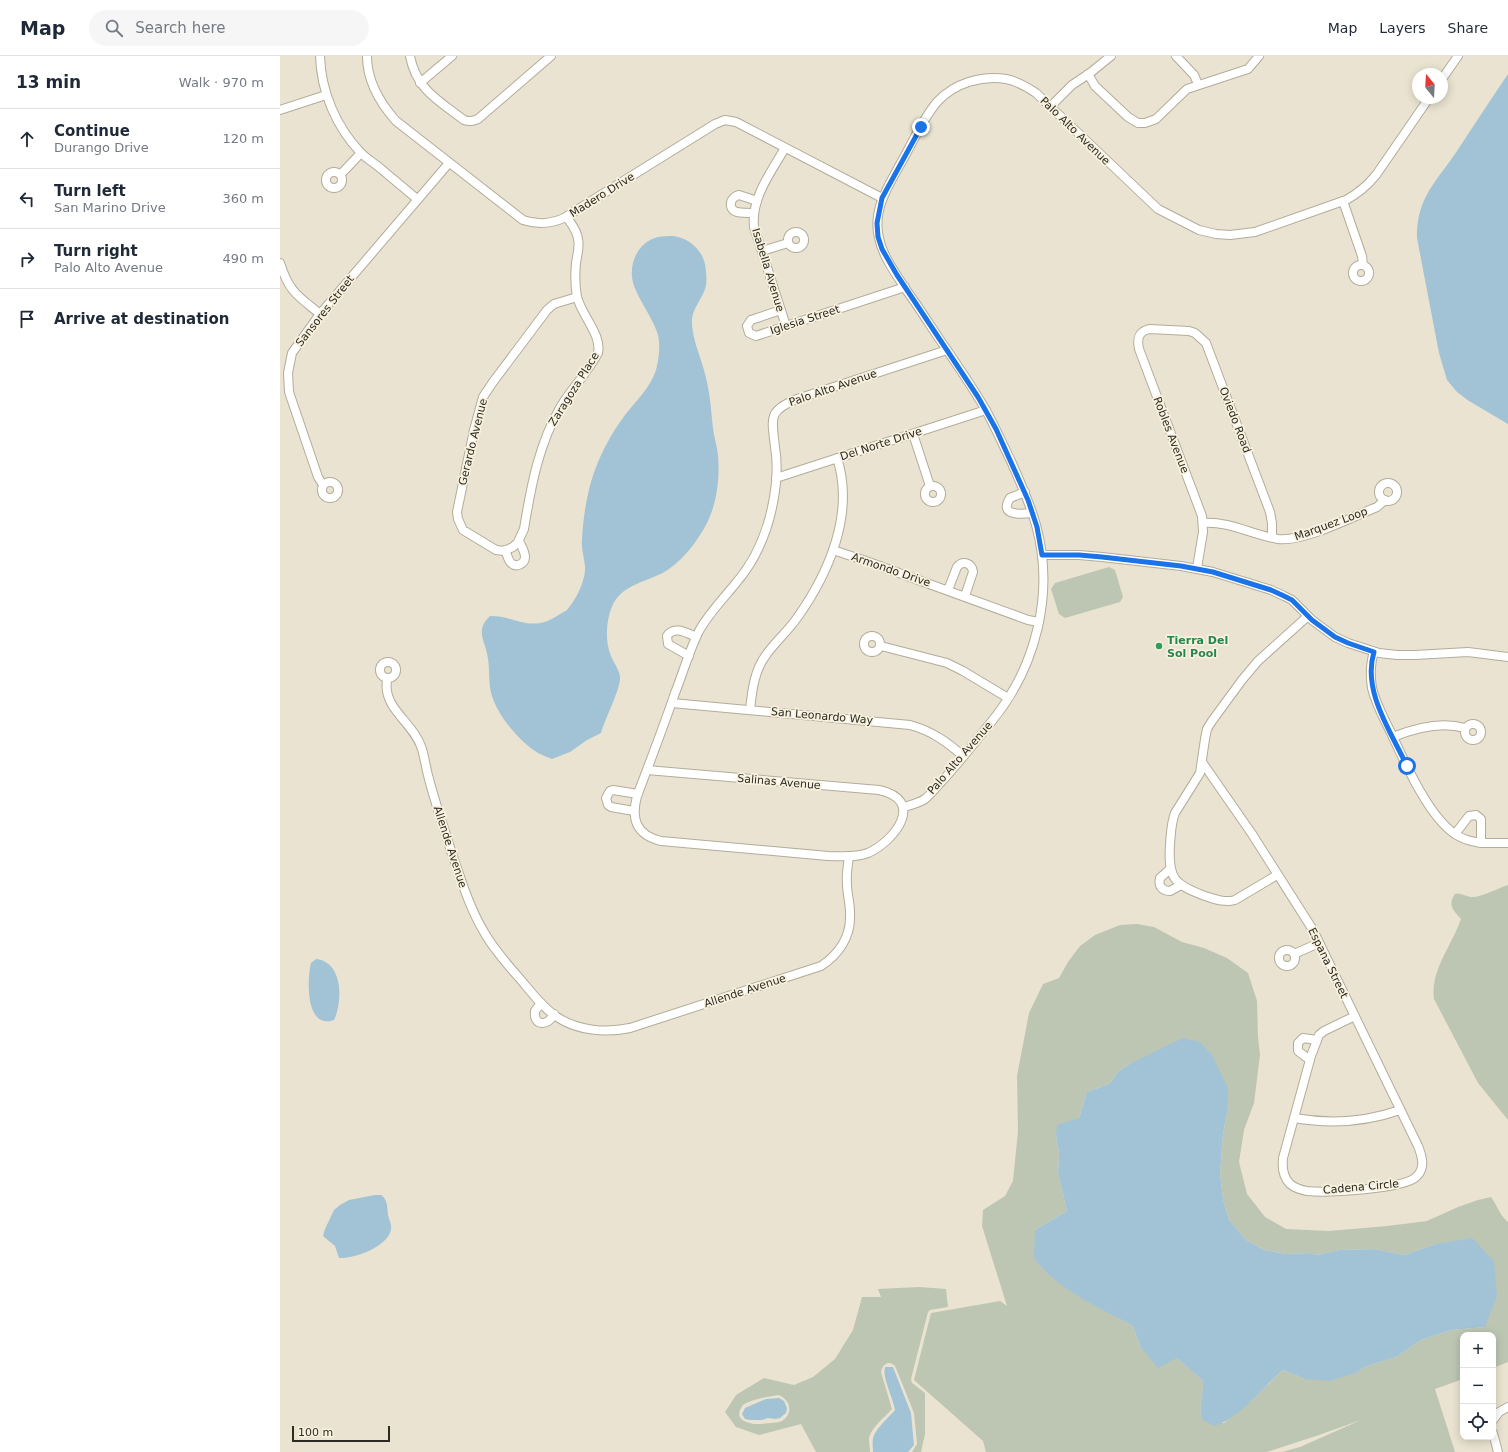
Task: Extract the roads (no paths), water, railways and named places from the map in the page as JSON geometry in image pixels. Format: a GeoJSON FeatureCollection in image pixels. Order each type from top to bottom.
{"type":"FeatureCollection","features":[{"type":"Feature","properties":{"kind":"street"},"geometry":{"type":"LineString","coordinates":[[320,56],[326,95],[344,132],[361,153],[417,199]]}},
{"type":"Feature","properties":{"kind":"street","name":"Madero Drive"},"geometry":{"type":"LineString","coordinates":[[367,56],[370,75],[376,93],[386,109],[406,129],[449,163],[524,220],[534,223],[546,224],[567,217],[720,121],[725,120],[736,122],[882,198]]}},
{"type":"Feature","properties":{"kind":"street"},"geometry":{"type":"LineString","coordinates":[[410,56],[415,75],[420,83],[430,93],[464,120],[473,121],[551,56]]}},
{"type":"Feature","properties":{"kind":"street"},"geometry":{"type":"LineString","coordinates":[[420,83],[452,56]]}},
{"type":"Feature","properties":{"kind":"street"},"geometry":{"type":"LineString","coordinates":[[1050,106],[1072,85],[1111,56]]}},
{"type":"Feature","properties":{"kind":"street"},"geometry":{"type":"LineString","coordinates":[[1176,56],[1194,75],[1198,84]]}},
{"type":"Feature","properties":{"kind":"street"},"geometry":{"type":"LineString","coordinates":[[1088,74],[1095,86],[1128,117],[1138,122],[1145,123],[1156,119],[1187,89],[1198,84],[1248,69],[1259,56]]}},
{"type":"Feature","properties":{"kind":"street"},"geometry":{"type":"LineString","coordinates":[[1448,70],[1458,56]]}},
{"type":"Feature","properties":{"kind":"street","name":"Palo Alto Avenue"},"geometry":{"type":"LineString","coordinates":[[904,807],[925,799],[963,756],[1008,698],[1024,670],[1039,622],[1044,576],[1037,527],[1025,492],[986,410],[904,287],[888,261],[878,237],[877,223],[882,198],[938,101],[959,86],[983,79],[1008,80],[1027,87],[1050,106],[1158,209],[1199,230],[1216,234],[1230,235],[1249,233],[1344,201],[1358,194],[1367,187],[1425,104]]}},
{"type":"Feature","properties":{"kind":"street"},"geometry":{"type":"LineString","coordinates":[[280,110],[326,95]]}},
{"type":"Feature","properties":{"kind":"street","name":"Isabella Avenue"},"geometry":{"type":"LineString","coordinates":[[785,148],[757,202],[754,213],[754,227],[786,326]]}},
{"type":"Feature","properties":{"kind":"street"},"geometry":{"type":"LineString","coordinates":[[341,174],[361,153]]}},
{"type":"Feature","properties":{"kind":"street","name":"Sansores Street"},"geometry":{"type":"LineString","coordinates":[[323,485],[318,477],[289,392],[288,373],[292,353],[302,337],[320,314],[449,163]]}},
{"type":"Feature","properties":{"kind":"street","name":"Isabella Avenue"},"geometry":{"type":"LineString","coordinates":[[754,213],[735,211],[732,209],[730,202],[739,195],[757,202]]}},
{"type":"Feature","properties":{"kind":"street"},"geometry":{"type":"LineString","coordinates":[[1344,201],[1362,256],[1363,265]]}},
{"type":"Feature","properties":{"kind":"street","name":"Zaragoza Place"},"geometry":{"type":"LineString","coordinates":[[512,546],[524,529],[540,454],[546,436],[563,404],[598,353],[598,339],[585,316],[577,297],[575,274],[578,239],[575,230],[567,217]]}},
{"type":"Feature","properties":{"kind":"street"},"geometry":{"type":"LineString","coordinates":[[762,251],[788,243]]}},
{"type":"Feature","properties":{"kind":"street"},"geometry":{"type":"LineString","coordinates":[[280,263],[287,282],[292,290],[320,314]]}},
{"type":"Feature","properties":{"kind":"street","name":"Iglesia Street"},"geometry":{"type":"LineString","coordinates":[[781,310],[751,320],[747,330],[749,333],[756,336],[904,287]]}},
{"type":"Feature","properties":{"kind":"street","name":"Gerardo Avenue"},"geometry":{"type":"LineString","coordinates":[[512,546],[496,550],[461,528],[458,518],[461,491],[481,402],[493,382],[547,310],[554,304],[577,297]]}},
{"type":"Feature","properties":{"kind":"street","name":"Robles Avenue"},"geometry":{"type":"LineString","coordinates":[[1169,330],[1143,330],[1138,336],[1137,341],[1203,523],[1203,532],[1196,568]]}},
{"type":"Feature","properties":{"kind":"street","name":"Oviedo Road"},"geometry":{"type":"LineString","coordinates":[[1169,330],[1189,331],[1195,333],[1206,343],[1270,512],[1272,537]]}},
{"type":"Feature","properties":{"kind":"street","name":"Palo Alto Avenue"},"geometry":{"type":"LineString","coordinates":[[634,811],[638,794],[696,637],[706,619],[737,582],[755,555],[768,525],[776,478],[776,454],[772,425],[773,419],[780,408],[797,399],[947,350]]}},
{"type":"Feature","properties":{"kind":"street","name":"Del Norte Drive"},"geometry":{"type":"LineString","coordinates":[[776,478],[986,410]]}},
{"type":"Feature","properties":{"kind":"street"},"geometry":{"type":"LineString","coordinates":[[913,434],[930,486]]}},
{"type":"Feature","properties":{"kind":"street"},"geometry":{"type":"LineString","coordinates":[[750,710],[753,683],[765,655],[790,628],[809,600],[821,579],[833,550],[842,513],[844,496],[843,479],[837,458]]}},
{"type":"Feature","properties":{"kind":"street"},"geometry":{"type":"LineString","coordinates":[[1025,492],[1010,498],[1007,506],[1008,510],[1015,514],[1032,513]]}},
{"type":"Feature","properties":{"kind":"street","name":"Marquez Loop"},"geometry":{"type":"LineString","coordinates":[[1203,523],[1226,525],[1272,537],[1289,539],[1298,538],[1377,507],[1385,500]]}},
{"type":"Feature","properties":{"kind":"street"},"geometry":{"type":"LineString","coordinates":[[512,546],[525,555],[524,561],[520,564],[515,565],[510,562],[512,546]]}},
{"type":"Feature","properties":{"kind":"street","name":"Armondo Drive"},"geometry":{"type":"LineString","coordinates":[[833,550],[965,596],[1028,620],[1039,622]]}},
{"type":"Feature","properties":{"kind":"street"},"geometry":{"type":"LineString","coordinates":[[1042,555],[1079,555],[1196,568],[1243,581],[1281,594],[1292,600],[1323,629],[1335,637],[1374,652],[1397,656],[1468,652],[1488,653],[1508,657]]}},
{"type":"Feature","properties":{"kind":"street"},"geometry":{"type":"LineString","coordinates":[[948,590],[957,567],[960,564],[967,563],[970,565],[973,572],[965,596]]}},
{"type":"Feature","properties":{"kind":"street"},"geometry":{"type":"LineString","coordinates":[[1277,875],[1229,902],[1188,890],[1181,885],[1170,869],[1173,819],[1200,773],[1207,729],[1212,721],[1258,661],[1308,616]]}},
{"type":"Feature","properties":{"kind":"street"},"geometry":{"type":"LineString","coordinates":[[689,656],[668,644],[666,636],[670,631],[676,630],[696,637]]}},
{"type":"Feature","properties":{"kind":"street"},"geometry":{"type":"LineString","coordinates":[[880,646],[947,663],[963,670],[1008,698]]}},
{"type":"Feature","properties":{"kind":"street"},"geometry":{"type":"LineString","coordinates":[[1374,652],[1371,668],[1373,689],[1380,711],[1407,766],[1421,791],[1441,821],[1455,834],[1471,842],[1508,843]]}},
{"type":"Feature","properties":{"kind":"street","name":"Allende Avenue"},"geometry":{"type":"LineString","coordinates":[[387,678],[386,690],[393,706],[408,724],[419,742],[440,818],[477,920],[494,947],[541,1003],[554,1014],[569,1023],[583,1028],[601,1031],[616,1031],[630,1028],[821,966],[834,956],[841,948],[850,927],[847,882],[849,856]]}},
{"type":"Feature","properties":{"kind":"street","name":"San Leonardo Way"},"geometry":{"type":"LineString","coordinates":[[672,703],[910,725],[944,739],[963,756]]}},
{"type":"Feature","properties":{"kind":"street"},"geometry":{"type":"LineString","coordinates":[[1393,737],[1423,727],[1454,725],[1465,728]]}},
{"type":"Feature","properties":{"kind":"street","name":"Espana Street"},"geometry":{"type":"LineString","coordinates":[[1202,762],[1252,834],[1313,930],[1422,1155],[1422,1168],[1417,1177]]}},
{"type":"Feature","properties":{"kind":"street","name":"Salinas Avenue"},"geometry":{"type":"LineString","coordinates":[[647,770],[880,790],[895,795],[904,807]]}},
{"type":"Feature","properties":{"kind":"street"},"geometry":{"type":"LineString","coordinates":[[638,794],[613,790],[610,791],[606,798],[611,807],[634,811],[635,822],[644,834],[654,839],[661,841],[828,856],[849,856],[867,853],[886,842],[903,816],[904,807]]}},
{"type":"Feature","properties":{"kind":"street"},"geometry":{"type":"LineString","coordinates":[[1455,834],[1469,816],[1476,815],[1481,820],[1481,843]]}},
{"type":"Feature","properties":{"kind":"street"},"geometry":{"type":"LineString","coordinates":[[1170,869],[1160,878],[1159,882],[1162,889],[1170,891],[1181,885]]}},
{"type":"Feature","properties":{"kind":"street"},"geometry":{"type":"LineString","coordinates":[[1294,954],[1319,943]]}},
{"type":"Feature","properties":{"kind":"street"},"geometry":{"type":"LineString","coordinates":[[541,1003],[534,1015],[539,1022],[547,1023],[554,1014]]}},
{"type":"Feature","properties":{"kind":"street","name":"Cadena Circle"},"geometry":{"type":"LineString","coordinates":[[1355,1016],[1324,1031],[1319,1035],[1310,1060],[1283,1158],[1282,1168],[1285,1177],[1290,1184],[1298,1189],[1330,1192],[1380,1187],[1403,1183],[1417,1177]]}},
{"type":"Feature","properties":{"kind":"street"},"geometry":{"type":"LineString","coordinates":[[1310,1060],[1298,1051],[1298,1044],[1303,1038],[1317,1040]]}},
{"type":"Feature","properties":{"kind":"street"},"geometry":{"type":"LineString","coordinates":[[1294,1118],[1323,1121],[1347,1120],[1371,1118],[1400,1110]]}},
{"type":"Feature","properties":{"kind":"street"},"geometry":{"type":"LineString","coordinates":[[1496,1416],[1499,1412],[1508,1407]]}},
{"type":"Feature","properties":{"kind":"street"},"geometry":{"type":"LineString","coordinates":[[1495,1440],[1498,1452]]}},
{"type":"Feature","properties":{"kind":"water"},"geometry":{"type":"Polygon","coordinates":[[[1508,74],[1508,424],[1469,401],[1457,392],[1447,380],[1439,353],[1417,238],[1420,212],[1429,191],[1508,74]]]}},
{"type":"Feature","properties":{"kind":"water"},"geometry":{"type":"Polygon","coordinates":[[[673,236],[684,239],[693,245],[700,253],[705,264],[706,285],[696,306],[692,319],[692,326],[708,388],[713,431],[718,455],[719,472],[713,507],[707,523],[695,542],[675,565],[661,574],[628,588],[621,593],[616,600],[609,614],[607,639],[609,651],[619,672],[620,678],[618,690],[601,733],[587,740],[570,752],[552,759],[538,753],[524,742],[510,728],[499,712],[492,696],[488,659],[482,631],[485,621],[490,616],[531,623],[547,621],[567,610],[577,595],[585,572],[582,546],[583,525],[594,473],[605,447],[614,431],[650,383],[658,361],[659,346],[657,332],[634,286],[632,278],[633,263],[639,249],[644,244],[660,237],[673,236]]]}},
{"type":"Feature","properties":{"kind":"water"},"geometry":{"type":"Polygon","coordinates":[[[316,959],[325,962],[331,967],[336,975],[339,1003],[334,1020],[325,1021],[318,1018],[313,1011],[310,1001],[309,980],[311,963],[316,959]]]}},
{"type":"Feature","properties":{"kind":"water"},"geometry":{"type":"Polygon","coordinates":[[[1183,1038],[1200,1042],[1212,1055],[1228,1088],[1227,1113],[1223,1134],[1220,1174],[1223,1199],[1229,1220],[1246,1240],[1264,1250],[1286,1254],[1310,1253],[1317,1255],[1339,1250],[1374,1249],[1404,1255],[1436,1244],[1472,1238],[1494,1261],[1497,1296],[1485,1327],[1451,1330],[1421,1340],[1396,1357],[1364,1367],[1358,1372],[1330,1381],[1305,1379],[1283,1370],[1242,1410],[1233,1417],[1214,1426],[1202,1419],[1201,1405],[1203,1381],[1177,1358],[1158,1368],[1140,1346],[1133,1326],[1079,1297],[1067,1289],[1044,1269],[1034,1258],[1035,1230],[1067,1211],[1058,1173],[1059,1153],[1056,1136],[1057,1125],[1079,1118],[1087,1092],[1109,1084],[1119,1071],[1131,1063],[1183,1038]]]}},
{"type":"Feature","properties":{"kind":"water"},"geometry":{"type":"Polygon","coordinates":[[[381,1195],[386,1201],[391,1226],[388,1236],[377,1247],[369,1251],[345,1258],[339,1258],[335,1246],[323,1236],[334,1210],[349,1200],[381,1195]]]}},
{"type":"Feature","properties":{"kind":"water"},"geometry":{"type":"Polygon","coordinates":[[[885,1367],[893,1367],[911,1413],[914,1445],[908,1452],[873,1452],[874,1435],[895,1410],[886,1382],[884,1371],[885,1367]]]}},
{"type":"Feature","properties":{"kind":"water"},"geometry":{"type":"Polygon","coordinates":[[[779,1398],[784,1401],[787,1408],[786,1413],[780,1418],[750,1420],[745,1419],[742,1414],[745,1408],[766,1399],[779,1398]]]}},
{"type":"Feature","properties":{"kind":"place","name":"Tierra Del Sol Pool"},"geometry":{"type":"Point","coordinates":[1159,646]}}]}
